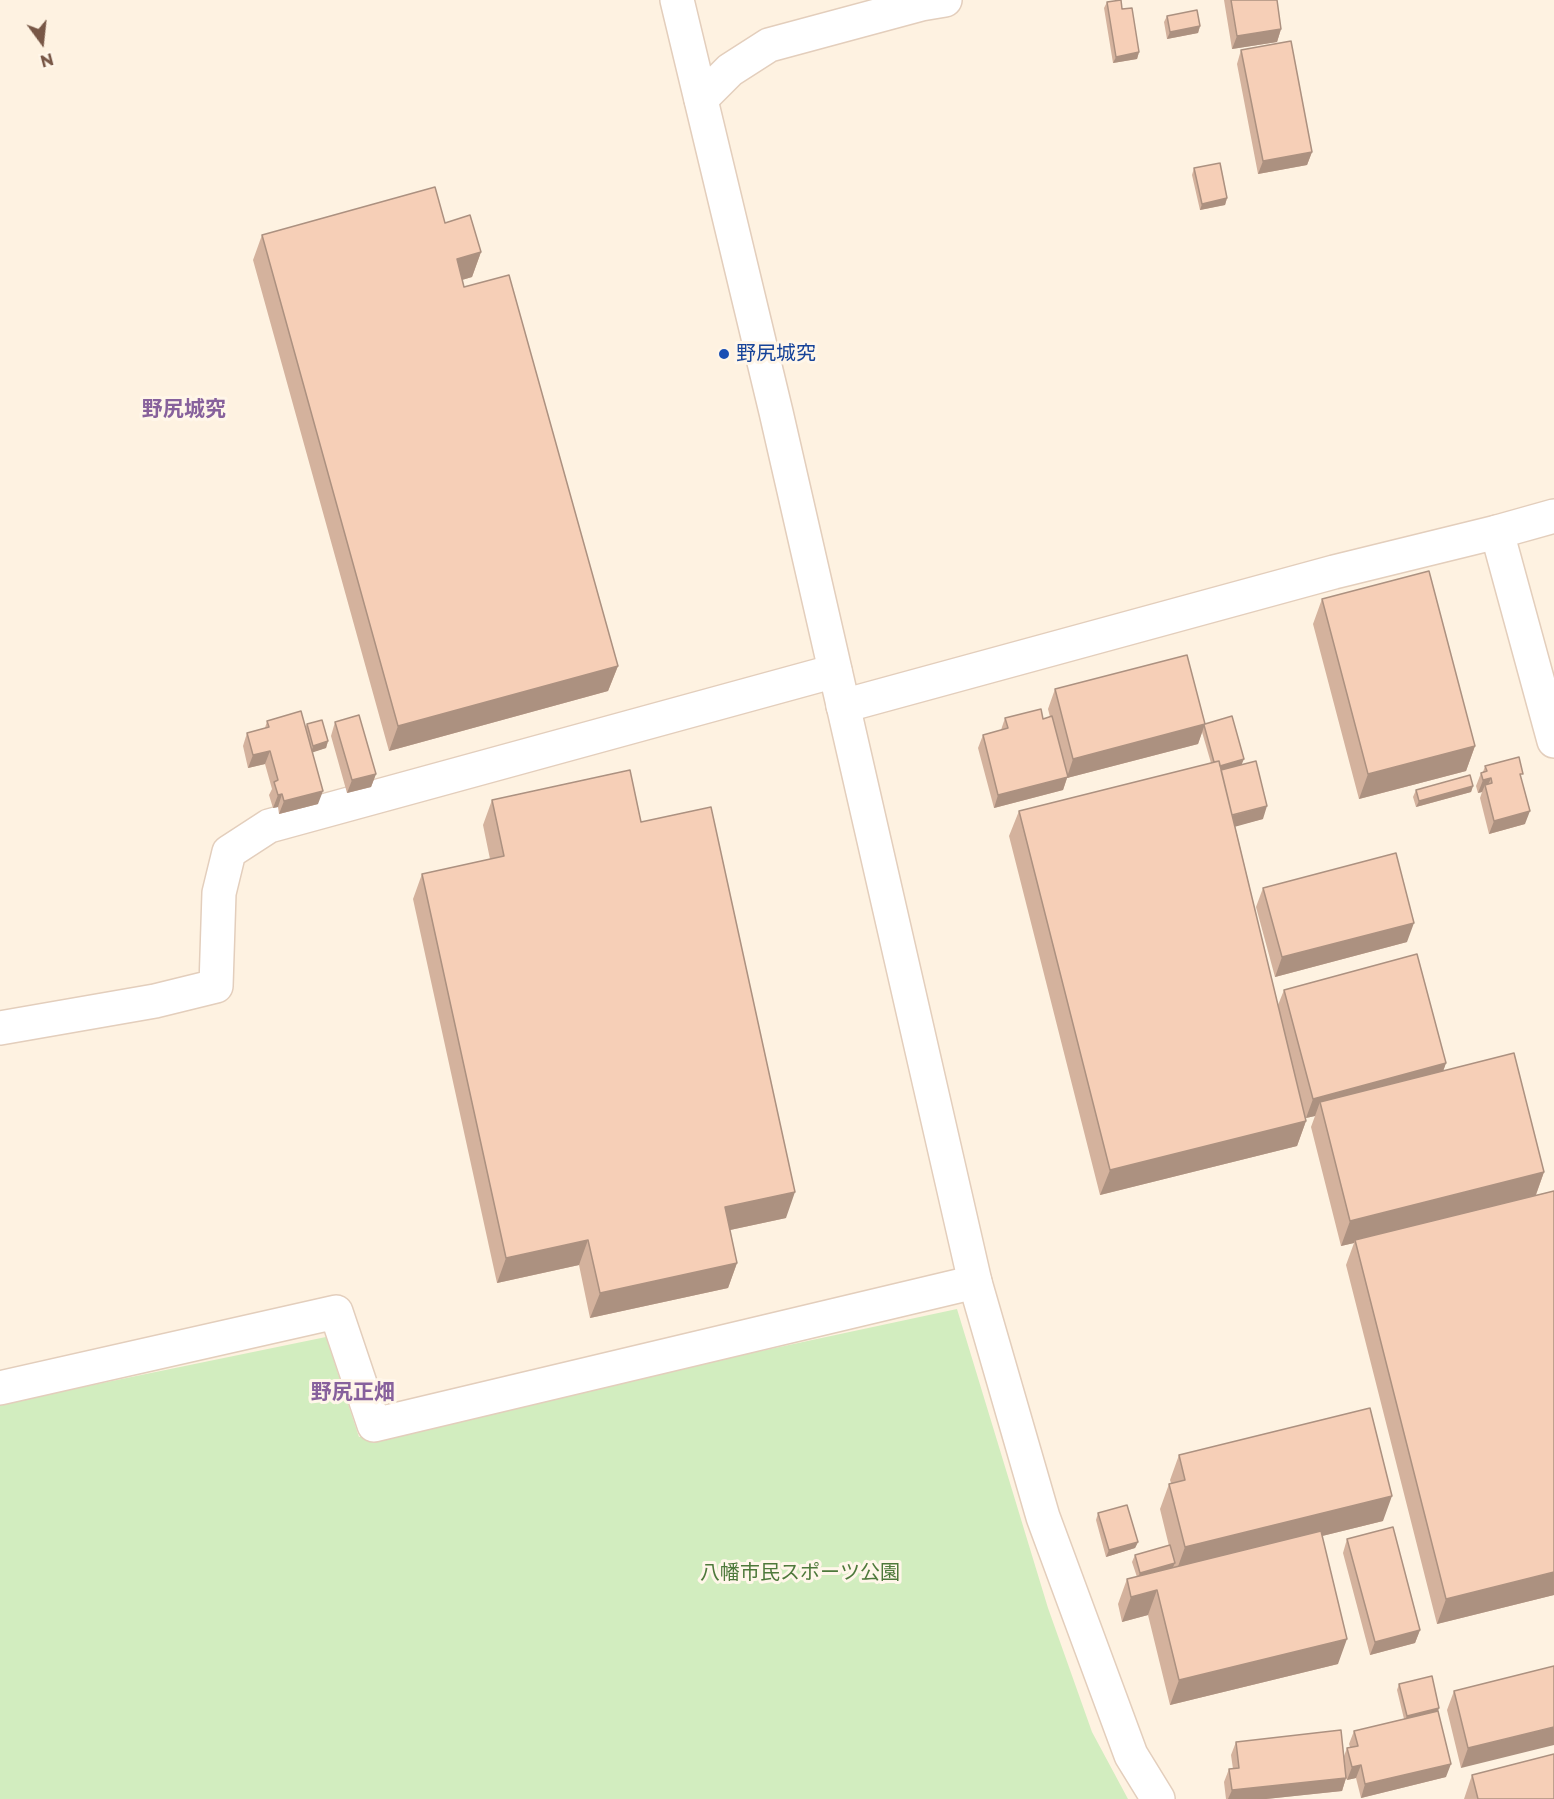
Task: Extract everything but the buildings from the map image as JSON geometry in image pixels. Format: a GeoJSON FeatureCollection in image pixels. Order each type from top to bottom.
{"type":"FeatureCollection","features":[{"type":"Feature","properties":{"kind":"street"},"geometry":{"type":"LineString","coordinates":[[677,0],[835,671],[975,1282],[1043,1517],[1131,1755],[1158,1799]]}},
{"type":"Feature","properties":{"kind":"street"},"geometry":{"type":"LineString","coordinates":[[701,99],[730,70],[768,45],[921,4],[945,0]]}},
{"type":"Feature","properties":{"kind":"street"},"geometry":{"type":"LineString","coordinates":[[843,706],[1334,572],[1554,516]]}},
{"type":"Feature","properties":{"kind":"street"},"geometry":{"type":"LineString","coordinates":[[1497,532],[1554,741]]}},
{"type":"Feature","properties":{"kind":"street"},"geometry":{"type":"LineString","coordinates":[[0,1028],[154,1000],[216,986],[219,892],[229,852],[269,826],[835,671]]}},
{"type":"Feature","properties":{"kind":"street"},"geometry":{"type":"LineString","coordinates":[[0,1388],[336,1312],[374,1425],[975,1282]]}},
{"type":"Feature","properties":{"kind":"green space","name":"八幡市民スポーツ公園"},"geometry":{"type":"Polygon","coordinates":[[[957,1309],[1048,1608],[1092,1732],[1128,1799],[0,1799],[0,1404],[326,1337],[359,1437],[957,1309]]]}},
{"type":"Feature","properties":{"kind":"place","name":"野尻城究"},"geometry":{"type":"Point","coordinates":[724,354]}},
{"type":"Feature","properties":{"kind":"district","name":"野尻城究"},"geometry":{"type":"Point","coordinates":[184,410]}},
{"type":"Feature","properties":{"kind":"district","name":"野尻正畑"},"geometry":{"type":"Point","coordinates":[353,1393]}}]}
